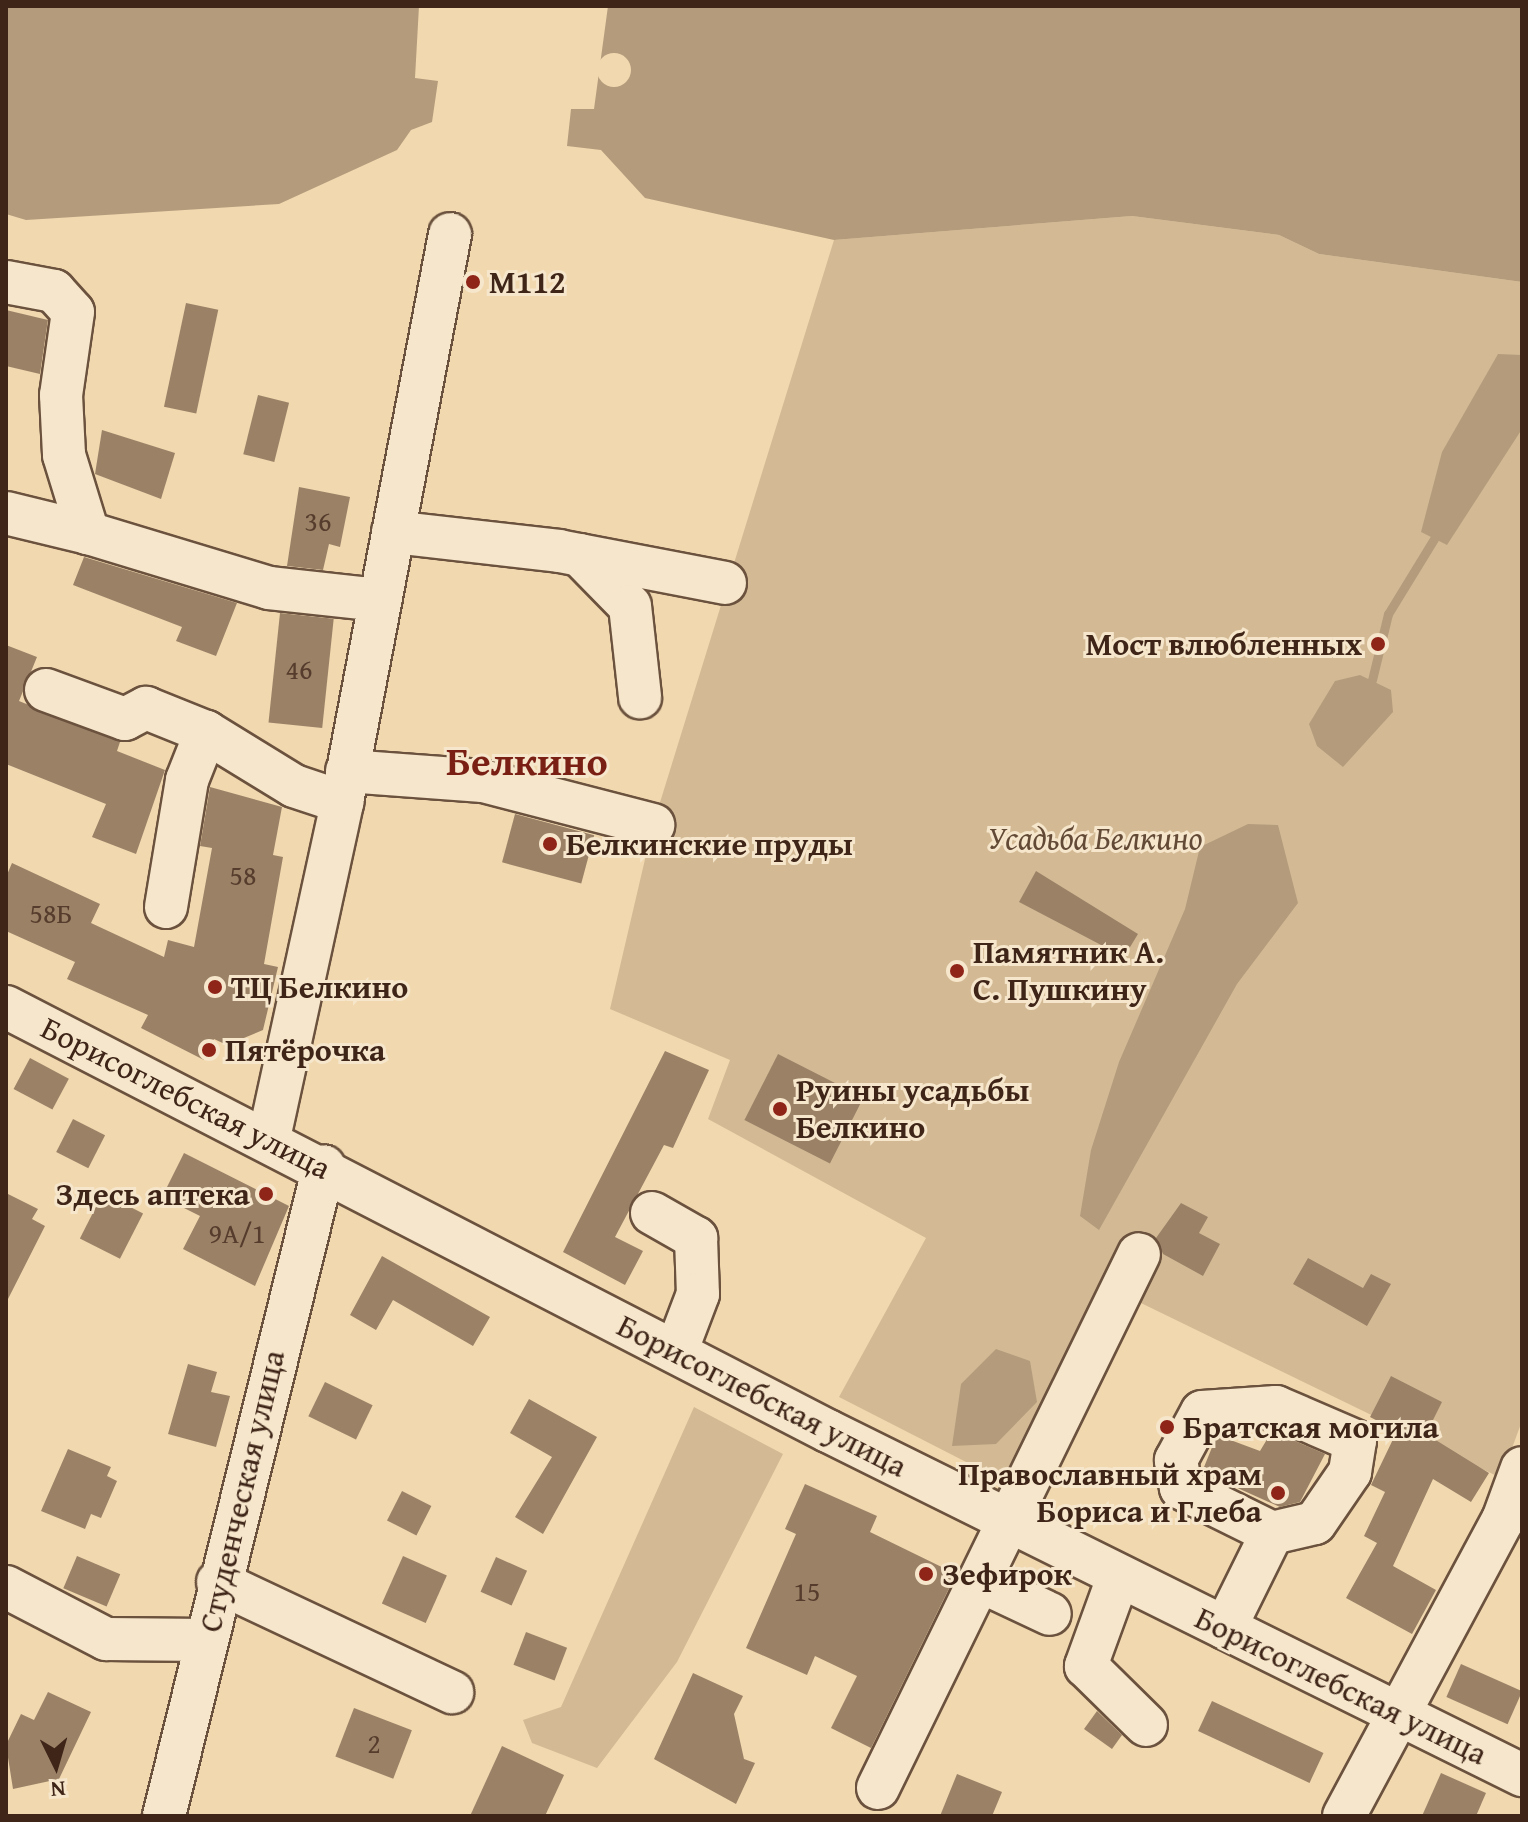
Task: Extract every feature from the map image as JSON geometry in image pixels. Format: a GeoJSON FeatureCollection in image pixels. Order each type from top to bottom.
{"type":"FeatureCollection","features":[{"type":"Feature","properties":{"kind":"street"},"geometry":{"type":"LineString","coordinates":[[269,1138],[345,787],[450,234]]}},
{"type":"Feature","properties":{"kind":"street"},"geometry":{"type":"LineString","coordinates":[[6,282],[54,291],[73,312],[61,395],[64,455],[88,533]]}},
{"type":"Feature","properties":{"kind":"street"},"geometry":{"type":"LineString","coordinates":[[6,513],[88,533],[269,588],[380,600]]}},
{"type":"Feature","properties":{"kind":"street"},"geometry":{"type":"LineString","coordinates":[[393,532],[580,555],[725,583]]}},
{"type":"Feature","properties":{"kind":"street"},"geometry":{"type":"LineString","coordinates":[[580,555],[630,606],[640,697]]}},
{"type":"Feature","properties":{"kind":"street"},"geometry":{"type":"LineString","coordinates":[[46,690],[125,719],[146,708],[206,732],[294,786],[483,781],[653,825]]}},
{"type":"Feature","properties":{"kind":"street"},"geometry":{"type":"LineString","coordinates":[[166,907],[187,780],[206,732]]}},
{"type":"Feature","properties":{"kind":"street","name":"Борисоглебская улица"},"geometry":{"type":"LineString","coordinates":[[6,1007],[324,1166],[676,1352],[1118,1578],[1402,1713],[1522,1775]]}},
{"type":"Feature","properties":{"kind":"street","name":"Студенческая улица"},"geometry":{"type":"LineString","coordinates":[[164,1816],[218,1582],[324,1166]]}},
{"type":"Feature","properties":{"kind":"street"},"geometry":{"type":"LineString","coordinates":[[652,1213],[696,1238],[698,1294],[676,1352]]}},
{"type":"Feature","properties":{"kind":"street"},"geometry":{"type":"LineString","coordinates":[[878,1788],[1139,1254]]}},
{"type":"Feature","properties":{"kind":"street"},"geometry":{"type":"LineString","coordinates":[[1344,1816],[1402,1713],[1522,1468]]}},
{"type":"Feature","properties":{"kind":"street"},"geometry":{"type":"LineString","coordinates":[[1225,1628],[1272,1533]]}},
{"type":"Feature","properties":{"kind":"street"},"geometry":{"type":"LineString","coordinates":[[1118,1578],[1086,1666],[1146,1725]]}},
{"type":"Feature","properties":{"kind":"street"},"geometry":{"type":"LineString","coordinates":[[980,1581],[1050,1614]]}},
{"type":"Feature","properties":{"kind":"street"},"geometry":{"type":"LineString","coordinates":[[218,1582],[452,1692]]}},
{"type":"Feature","properties":{"kind":"street"},"geometry":{"type":"LineString","coordinates":[[6,1587],[106,1639],[207,1640]]}},
{"type":"Feature","properties":{"kind":"green space","name":"Усадьба Белкино"},"geometry":{"type":"Polygon","coordinates":[[[1132,216],[1279,235],[1319,254],[1522,282],[1522,1421],[1501,1478],[1108,1287],[1015,1487],[839,1397],[926,1238],[708,1119],[730,1060],[610,1009],[653,825],[834,240],[1132,216]]]}},
{"type":"Feature","properties":{"kind":"green space"},"geometry":{"type":"Polygon","coordinates":[[[694,1407],[783,1454],[677,1662],[597,1768],[532,1743],[523,1720],[561,1707],[694,1407]]]}},
{"type":"Feature","properties":{"kind":"shaded area"},"geometry":{"type":"Polygon","coordinates":[[[6,6],[419,6],[415,78],[438,81],[432,122],[411,130],[397,150],[279,204],[26,220],[6,214],[6,6]]]}},
{"type":"Feature","properties":{"kind":"shaded area"},"geometry":{"type":"Polygon","coordinates":[[[608,6],[1522,6],[1522,282],[1319,254],[1279,235],[1132,216],[834,240],[645,198],[601,150],[567,146],[571,109],[594,109],[608,6]]]}},
{"type":"Feature","properties":{"kind":"shaded area"},"geometry":{"type":"Polygon","coordinates":[[[1498,354],[1522,355],[1522,429],[1447,545],[1421,532],[1442,452],[1498,354]]]}},
{"type":"Feature","properties":{"kind":"shaded area"},"geometry":{"type":"Polygon","coordinates":[[[1360,675],[1391,690],[1393,712],[1343,767],[1317,746],[1309,724],[1335,681],[1360,675]]]}},
{"type":"Feature","properties":{"kind":"shaded area"},"geometry":{"type":"Polygon","coordinates":[[[1248,824],[1278,825],[1298,903],[1237,984],[1099,1230],[1080,1216],[1091,1150],[1119,1062],[1185,909],[1200,847],[1248,824]]]}},
{"type":"Feature","properties":{"kind":"shaded area"},"geometry":{"type":"Polygon","coordinates":[[[996,1349],[1030,1361],[1037,1402],[996,1444],[952,1446],[961,1384],[996,1349]]]}},
{"type":"Feature","properties":{"kind":"pier"},"geometry":{"type":"Polygon","coordinates":[[[614,53],[626,58],[631,70],[626,82],[614,87],[602,82],[597,70],[602,58],[614,53]]]}},
{"type":"Feature","properties":{"kind":"building"},"geometry":{"type":"Polygon","coordinates":[[[186,303],[218,310],[196,414],[164,407],[186,303]]]}},
{"type":"Feature","properties":{"kind":"building"},"geometry":{"type":"Polygon","coordinates":[[[6,310],[48,320],[40,374],[6,366],[6,310]]]}},
{"type":"Feature","properties":{"kind":"building"},"geometry":{"type":"Polygon","coordinates":[[[258,395],[289,403],[274,462],[243,454],[258,395]]]}},
{"type":"Feature","properties":{"kind":"building"},"geometry":{"type":"Polygon","coordinates":[[[102,430],[175,453],[161,499],[95,474],[102,430]]]}},
{"type":"Feature","properties":{"kind":"building"},"geometry":{"type":"Polygon","coordinates":[[[299,487],[350,497],[340,547],[329,544],[323,570],[287,566],[299,487]]]}},
{"type":"Feature","properties":{"kind":"building"},"geometry":{"type":"Polygon","coordinates":[[[84,557],[237,603],[216,656],[176,641],[182,627],[73,585],[84,557]]]}},
{"type":"Feature","properties":{"kind":"building"},"geometry":{"type":"Polygon","coordinates":[[[280,613],[334,619],[322,728],[269,722],[280,613]]]}},
{"type":"Feature","properties":{"kind":"building"},"geometry":{"type":"Polygon","coordinates":[[[6,645],[37,657],[19,701],[120,742],[117,751],[165,770],[136,854],[92,837],[106,804],[6,764],[6,645]]]}},
{"type":"Feature","properties":{"kind":"building"},"geometry":{"type":"Polygon","coordinates":[[[210,787],[282,807],[273,855],[283,857],[264,964],[278,967],[263,1030],[227,1045],[214,1039],[204,1060],[141,1028],[148,1015],[67,979],[75,962],[6,931],[6,877],[12,863],[100,904],[91,923],[164,957],[168,940],[194,947],[212,848],[200,846],[210,787]]]}},
{"type":"Feature","properties":{"kind":"building","name":"Белкинские пруды"},"geometry":{"type":"Polygon","coordinates":[[[515,814],[594,835],[581,884],[502,862],[515,814]]]}},
{"type":"Feature","properties":{"kind":"building"},"geometry":{"type":"Polygon","coordinates":[[[1036,871],[1138,934],[1124,957],[1019,902],[1036,871]]]}},
{"type":"Feature","properties":{"kind":"building"},"geometry":{"type":"Polygon","coordinates":[[[665,1051],[709,1070],[673,1148],[664,1145],[615,1237],[643,1251],[625,1285],[563,1252],[665,1051]]]}},
{"type":"Feature","properties":{"kind":"building"},"geometry":{"type":"Polygon","coordinates":[[[778,1054],[864,1098],[830,1164],[744,1120],[778,1054]]]}},
{"type":"Feature","properties":{"kind":"building"},"geometry":{"type":"Polygon","coordinates":[[[30,1058],[69,1079],[52,1110],[14,1089],[30,1058]]]}},
{"type":"Feature","properties":{"kind":"building"},"geometry":{"type":"Polygon","coordinates":[[[73,1119],[105,1135],[88,1168],[56,1152],[73,1119]]]}},
{"type":"Feature","properties":{"kind":"building"},"geometry":{"type":"Polygon","coordinates":[[[184,1153],[289,1206],[255,1286],[183,1249],[200,1216],[162,1197],[184,1153]]]}},
{"type":"Feature","properties":{"kind":"building"},"geometry":{"type":"Polygon","coordinates":[[[6,1193],[38,1209],[32,1219],[45,1226],[6,1303],[6,1193]]]}},
{"type":"Feature","properties":{"kind":"building"},"geometry":{"type":"Polygon","coordinates":[[[103,1193],[143,1213],[120,1259],[80,1238],[103,1193]]]}},
{"type":"Feature","properties":{"kind":"building"},"geometry":{"type":"Polygon","coordinates":[[[1181,1203],[1208,1217],[1199,1233],[1220,1244],[1203,1276],[1163,1254],[1156,1238],[1181,1203]]]}},
{"type":"Feature","properties":{"kind":"building"},"geometry":{"type":"Polygon","coordinates":[[[382,1256],[490,1317],[473,1346],[393,1300],[376,1330],[350,1315],[382,1256]]]}},
{"type":"Feature","properties":{"kind":"building"},"geometry":{"type":"Polygon","coordinates":[[[1308,1258],[1363,1288],[1371,1274],[1391,1284],[1367,1326],[1293,1284],[1308,1258]]]}},
{"type":"Feature","properties":{"kind":"building"},"geometry":{"type":"Polygon","coordinates":[[[188,1364],[217,1372],[211,1392],[230,1396],[216,1447],[168,1434],[188,1364]]]}},
{"type":"Feature","properties":{"kind":"building"},"geometry":{"type":"Polygon","coordinates":[[[1391,1376],[1442,1402],[1426,1434],[1489,1473],[1471,1502],[1433,1479],[1393,1566],[1436,1590],[1412,1634],[1346,1598],[1377,1543],[1364,1536],[1385,1492],[1371,1485],[1397,1431],[1370,1417],[1391,1376]]]}},
{"type":"Feature","properties":{"kind":"building"},"geometry":{"type":"Polygon","coordinates":[[[325,1382],[373,1405],[356,1439],[308,1416],[325,1382]]]}},
{"type":"Feature","properties":{"kind":"building"},"geometry":{"type":"Polygon","coordinates":[[[529,1399],[597,1437],[543,1534],[515,1517],[552,1457],[510,1433],[529,1399]]]}},
{"type":"Feature","properties":{"kind":"building","name":"Православный храм Бориса и Глеба"},"geometry":{"type":"Polygon","coordinates":[[[1272,1431],[1325,1454],[1300,1502],[1280,1507],[1202,1472],[1217,1435],[1260,1451],[1272,1431]]]}},
{"type":"Feature","properties":{"kind":"building"},"geometry":{"type":"Polygon","coordinates":[[[68,1449],[111,1467],[107,1476],[117,1481],[101,1518],[91,1514],[85,1529],[41,1511],[68,1449]]]}},
{"type":"Feature","properties":{"kind":"building"},"geometry":{"type":"Polygon","coordinates":[[[805,1484],[877,1516],[870,1532],[956,1574],[871,1748],[831,1728],[857,1676],[815,1656],[807,1675],[746,1648],[796,1534],[785,1529],[805,1484]]]}},
{"type":"Feature","properties":{"kind":"building"},"geometry":{"type":"Polygon","coordinates":[[[402,1491],[431,1506],[416,1535],[387,1520],[402,1491]]]}},
{"type":"Feature","properties":{"kind":"building"},"geometry":{"type":"Polygon","coordinates":[[[77,1556],[120,1574],[107,1607],[63,1588],[77,1556]]]}},
{"type":"Feature","properties":{"kind":"building"},"geometry":{"type":"Polygon","coordinates":[[[403,1556],[447,1576],[426,1623],[382,1604],[403,1556]]]}},
{"type":"Feature","properties":{"kind":"building"},"geometry":{"type":"Polygon","coordinates":[[[496,1557],[527,1571],[512,1606],[481,1592],[496,1557]]]}},
{"type":"Feature","properties":{"kind":"building"},"geometry":{"type":"Polygon","coordinates":[[[526,1632],[567,1648],[555,1680],[513,1665],[526,1632]]]}},
{"type":"Feature","properties":{"kind":"building"},"geometry":{"type":"Polygon","coordinates":[[[1461,1664],[1522,1691],[1508,1724],[1446,1697],[1461,1664]]]}},
{"type":"Feature","properties":{"kind":"building"},"geometry":{"type":"Polygon","coordinates":[[[693,1673],[743,1696],[734,1714],[744,1759],[755,1763],[736,1804],[654,1759],[693,1673]]]}},
{"type":"Feature","properties":{"kind":"building"},"geometry":{"type":"Polygon","coordinates":[[[48,1692],[91,1712],[59,1779],[13,1789],[6,1745],[21,1714],[34,1720],[48,1692]]]}},
{"type":"Feature","properties":{"kind":"building"},"geometry":{"type":"Polygon","coordinates":[[[1212,1701],[1323,1753],[1310,1783],[1198,1731],[1212,1701]]]}},
{"type":"Feature","properties":{"kind":"building"},"geometry":{"type":"Polygon","coordinates":[[[354,1708],[412,1730],[393,1779],[335,1757],[354,1708]]]}},
{"type":"Feature","properties":{"kind":"building"},"geometry":{"type":"Polygon","coordinates":[[[1097,1711],[1122,1735],[1112,1749],[1084,1729],[1097,1711]]]}},
{"type":"Feature","properties":{"kind":"building"},"geometry":{"type":"Polygon","coordinates":[[[502,1746],[564,1775],[545,1816],[470,1816],[502,1746]]]}},
{"type":"Feature","properties":{"kind":"building"},"geometry":{"type":"Polygon","coordinates":[[[1441,1773],[1486,1793],[1476,1816],[1422,1816],[1441,1773]]]}},
{"type":"Feature","properties":{"kind":"building"},"geometry":{"type":"Polygon","coordinates":[[[957,1774],[1002,1792],[992,1816],[940,1816],[957,1774]]]}},
{"type":"Feature","properties":{"kind":"waterway"},"geometry":{"type":"LineString","coordinates":[[1372,680],[1388,614],[1434,539]]}},
{"type":"Feature","properties":{"kind":"place","name":"М112"},"geometry":{"type":"Point","coordinates":[473,282]}},
{"type":"Feature","properties":{"kind":"place","name":"Мост влюбленных"},"geometry":{"type":"Point","coordinates":[1378,644]}},
{"type":"Feature","properties":{"kind":"place","name":"Белкинские пруды"},"geometry":{"type":"Point","coordinates":[550,844]}},
{"type":"Feature","properties":{"kind":"place","name":"Памятник А. С. Пушкину"},"geometry":{"type":"Point","coordinates":[957,971]}},
{"type":"Feature","properties":{"kind":"place","name":"ТЦ Белкино"},"geometry":{"type":"Point","coordinates":[215,987]}},
{"type":"Feature","properties":{"kind":"place","name":"Пятёрочка"},"geometry":{"type":"Point","coordinates":[209,1050]}},
{"type":"Feature","properties":{"kind":"place","name":"Руины усадьбы Белкино"},"geometry":{"type":"Point","coordinates":[780,1109]}},
{"type":"Feature","properties":{"kind":"place","name":"Здесь аптека"},"geometry":{"type":"Point","coordinates":[266,1194]}},
{"type":"Feature","properties":{"kind":"place","name":"Братская могила"},"geometry":{"type":"Point","coordinates":[1167,1427]}},
{"type":"Feature","properties":{"kind":"place","name":"Православный храм Бориса и Глеба"},"geometry":{"type":"Point","coordinates":[1278,1493]}},
{"type":"Feature","properties":{"kind":"place","name":"Зефирок"},"geometry":{"type":"Point","coordinates":[926,1574]}},
{"type":"Feature","properties":{"kind":"district","name":"Белкино"},"geometry":{"type":"Point","coordinates":[527,761]}}]}
